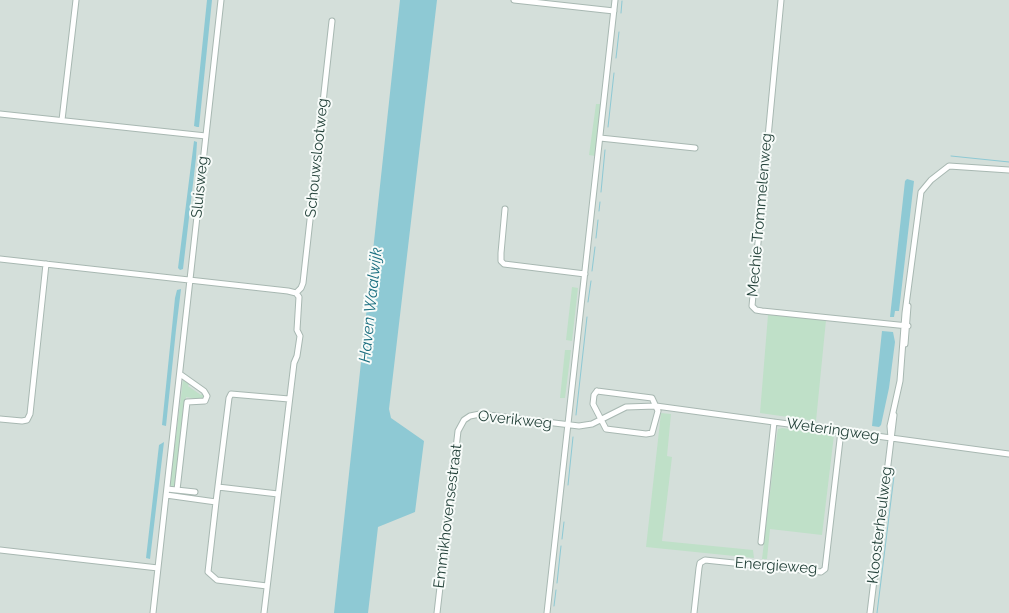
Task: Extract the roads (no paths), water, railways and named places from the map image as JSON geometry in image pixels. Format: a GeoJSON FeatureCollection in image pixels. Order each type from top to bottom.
{"type":"FeatureCollection","features":[{"type":"Feature","properties":{"kind":"street"},"geometry":{"type":"LineString","coordinates":[[62,120],[76,0]]}},
{"type":"Feature","properties":{"kind":"street","name":"Sluisweg"},"geometry":{"type":"LineString","coordinates":[[153,613],[221,0]]}},
{"type":"Feature","properties":{"kind":"street"},"geometry":{"type":"LineString","coordinates":[[514,0],[614,11]]}},
{"type":"Feature","properties":{"kind":"street"},"geometry":{"type":"LineString","coordinates":[[547,613],[615,0]]}},
{"type":"Feature","properties":{"kind":"street","name":"Mechie Trommelenweg"},"geometry":{"type":"LineString","coordinates":[[781,0],[752,306],[762,312],[906,326]]}},
{"type":"Feature","properties":{"kind":"street","name":"Schouwslootweg"},"geometry":{"type":"LineString","coordinates":[[289,399],[300,336],[297,330],[300,302],[296,292],[301,288],[303,282],[332,21]]}},
{"type":"Feature","properties":{"kind":"street"},"geometry":{"type":"LineString","coordinates":[[0,114],[206,136]]}},
{"type":"Feature","properties":{"kind":"street"},"geometry":{"type":"LineString","coordinates":[[600,138],[695,148]]}},
{"type":"Feature","properties":{"kind":"street"},"geometry":{"type":"LineString","coordinates":[[891,438],[904,348],[920,200],[926,184],[949,166],[959,165],[1009,170]]}},
{"type":"Feature","properties":{"kind":"street"},"geometry":{"type":"LineString","coordinates":[[505,209],[501,253],[504,264],[585,274]]}},
{"type":"Feature","properties":{"kind":"street"},"geometry":{"type":"LineString","coordinates":[[0,260],[296,292]]}},
{"type":"Feature","properties":{"kind":"street"},"geometry":{"type":"LineString","coordinates":[[0,419],[22,421],[27,420],[30,414],[46,264]]}},
{"type":"Feature","properties":{"kind":"street"},"geometry":{"type":"LineString","coordinates":[[177,490],[187,402],[205,401],[207,396],[204,391],[180,374]]}},
{"type":"Feature","properties":{"kind":"street"},"geometry":{"type":"LineString","coordinates":[[597,391],[649,396],[656,406],[658,411],[655,427],[652,432],[646,434],[606,429],[593,404],[594,395],[597,391]]}},
{"type":"Feature","properties":{"kind":"street"},"geometry":{"type":"LineString","coordinates":[[264,613],[289,399],[231,394],[208,572],[217,580],[267,586]]}},
{"type":"Feature","properties":{"kind":"street","name":"Overikweg"},"geometry":{"type":"LineString","coordinates":[[464,420],[470,416],[480,414],[568,426],[592,424],[626,407],[656,406]]}},
{"type":"Feature","properties":{"kind":"street","name":"Weteringweg"},"geometry":{"type":"LineString","coordinates":[[656,406],[1009,454]]}},
{"type":"Feature","properties":{"kind":"street","name":"Emmikhovensestraat"},"geometry":{"type":"LineString","coordinates":[[437,613],[458,431],[464,420]]}},
{"type":"Feature","properties":{"kind":"street","name":"Energieweg"},"geometry":{"type":"LineString","coordinates":[[761,542],[774,422]]}},
{"type":"Feature","properties":{"kind":"street","name":"Energieweg"},"geometry":{"type":"LineString","coordinates":[[694,613],[700,563],[705,560],[821,572],[825,569],[841,431]]}},
{"type":"Feature","properties":{"kind":"street","name":"Kloosterheulweg"},"geometry":{"type":"LineString","coordinates":[[870,613],[891,438]]}},
{"type":"Feature","properties":{"kind":"street"},"geometry":{"type":"LineString","coordinates":[[218,487],[278,494]]}},
{"type":"Feature","properties":{"kind":"street"},"geometry":{"type":"LineString","coordinates":[[166,492],[177,490],[195,492]]}},
{"type":"Feature","properties":{"kind":"street"},"geometry":{"type":"LineString","coordinates":[[166,492],[216,502]]}},
{"type":"Feature","properties":{"kind":"street"},"geometry":{"type":"LineString","coordinates":[[0,550],[158,568]]}},
{"type":"Feature","properties":{"kind":"water"},"geometry":{"type":"Polygon","coordinates":[[[207,0],[212,0],[199,127],[197,127],[194,126],[207,0]]]}},
{"type":"Feature","properties":{"kind":"water","name":"Haven Waalwijk"},"geometry":{"type":"Polygon","coordinates":[[[400,0],[437,0],[389,409],[391,418],[424,441],[415,512],[378,527],[368,613],[334,613],[400,0]]]}},
{"type":"Feature","properties":{"kind":"water"},"geometry":{"type":"Polygon","coordinates":[[[194,141],[197,142],[196,158],[183,269],[180,270],[178,268],[194,141]]]}},
{"type":"Feature","properties":{"kind":"water"},"geometry":{"type":"Polygon","coordinates":[[[907,179],[914,181],[899,311],[895,311],[894,317],[890,317],[905,181],[907,179]]]}},
{"type":"Feature","properties":{"kind":"water"},"geometry":{"type":"Polygon","coordinates":[[[181,289],[166,426],[162,425],[175,298],[177,290],[181,289]]]}},
{"type":"Feature","properties":{"kind":"water"},"geometry":{"type":"Polygon","coordinates":[[[882,331],[893,332],[895,342],[889,388],[879,427],[872,426],[882,331]]]}},
{"type":"Feature","properties":{"kind":"water"},"geometry":{"type":"Polygon","coordinates":[[[164,442],[150,559],[146,558],[159,445],[164,442]]]}},
{"type":"Feature","properties":{"kind":"waterway"},"geometry":{"type":"LineString","coordinates":[[621,13],[622,1]]}},
{"type":"Feature","properties":{"kind":"waterway"},"geometry":{"type":"LineString","coordinates":[[616,58],[619,32]]}},
{"type":"Feature","properties":{"kind":"waterway"},"geometry":{"type":"LineString","coordinates":[[608,127],[614,73]]}},
{"type":"Feature","properties":{"kind":"waterway"},"geometry":{"type":"LineString","coordinates":[[601,192],[605,150]]}},
{"type":"Feature","properties":{"kind":"waterway"},"geometry":{"type":"LineString","coordinates":[[951,156],[1009,162]]}},
{"type":"Feature","properties":{"kind":"waterway"},"geometry":{"type":"LineString","coordinates":[[599,211],[600,202]]}},
{"type":"Feature","properties":{"kind":"waterway"},"geometry":{"type":"LineString","coordinates":[[596,238],[598,220]]}},
{"type":"Feature","properties":{"kind":"waterway"},"geometry":{"type":"LineString","coordinates":[[592,271],[595,247]]}},
{"type":"Feature","properties":{"kind":"waterway"},"geometry":{"type":"LineString","coordinates":[[588,302],[591,281]]}},
{"type":"Feature","properties":{"kind":"waterway"},"geometry":{"type":"LineString","coordinates":[[576,415],[587,317]]}},
{"type":"Feature","properties":{"kind":"waterway"},"geometry":{"type":"LineString","coordinates":[[568,485],[573,437]]}},
{"type":"Feature","properties":{"kind":"waterway"},"geometry":{"type":"LineString","coordinates":[[877,613],[895,468]]}},
{"type":"Feature","properties":{"kind":"waterway"},"geometry":{"type":"LineString","coordinates":[[562,539],[564,522]]}},
{"type":"Feature","properties":{"kind":"waterway"},"geometry":{"type":"LineString","coordinates":[[557,583],[561,546]]}},
{"type":"Feature","properties":{"kind":"waterway"},"geometry":{"type":"LineString","coordinates":[[554,606],[556,590]]}}]}
